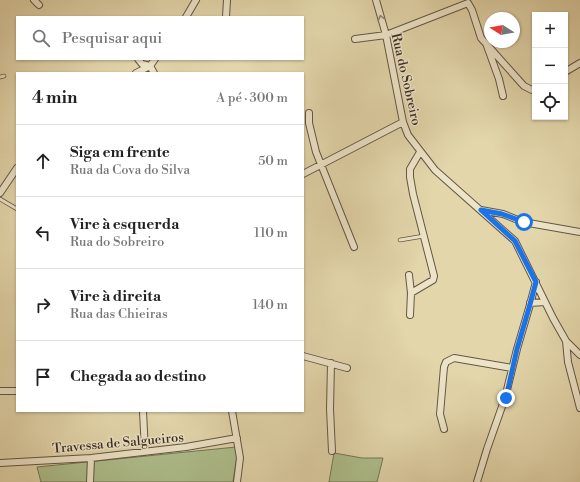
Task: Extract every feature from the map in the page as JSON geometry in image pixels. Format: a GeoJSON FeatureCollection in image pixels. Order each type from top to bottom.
{"type":"FeatureCollection","features":[{"type":"Feature","properties":{"kind":"street"},"geometry":{"type":"LineString","coordinates":[[34,0],[39,6]]}},
{"type":"Feature","properties":{"kind":"street"},"geometry":{"type":"LineString","coordinates":[[187,16],[196,0]]}},
{"type":"Feature","properties":{"kind":"street"},"geometry":{"type":"LineString","coordinates":[[226,16],[227,0]]}},
{"type":"Feature","properties":{"kind":"street","name":"Rua do Sobreiro"},"geometry":{"type":"LineString","coordinates":[[376,0],[386,35],[403,122],[408,135],[435,170],[515,241],[566,341]]}},
{"type":"Feature","properties":{"kind":"street"},"geometry":{"type":"LineString","coordinates":[[355,39],[386,35],[468,3],[472,10],[481,38],[484,41]]}},
{"type":"Feature","properties":{"kind":"street"},"geometry":{"type":"LineString","coordinates":[[487,48],[500,79],[502,96]]}},
{"type":"Feature","properties":{"kind":"street"},"geometry":{"type":"LineString","coordinates":[[491,48],[524,86],[532,90]]}},
{"type":"Feature","properties":{"kind":"street"},"geometry":{"type":"LineString","coordinates":[[139,60],[142,64],[150,66],[153,72]]}},
{"type":"Feature","properties":{"kind":"street"},"geometry":{"type":"LineString","coordinates":[[138,72],[150,66],[154,60]]}},
{"type":"Feature","properties":{"kind":"street"},"geometry":{"type":"LineString","coordinates":[[568,70],[580,62]]}},
{"type":"Feature","properties":{"kind":"street"},"geometry":{"type":"LineString","coordinates":[[309,113],[309,123],[316,152],[354,247]]}},
{"type":"Feature","properties":{"kind":"street"},"geometry":{"type":"LineString","coordinates":[[304,173],[403,122]]}},
{"type":"Feature","properties":{"kind":"street"},"geometry":{"type":"LineString","coordinates":[[411,293],[433,280],[434,276],[410,177],[410,169],[420,152]]}},
{"type":"Feature","properties":{"kind":"street"},"geometry":{"type":"LineString","coordinates":[[0,193],[16,169]]}},
{"type":"Feature","properties":{"kind":"street"},"geometry":{"type":"LineString","coordinates":[[481,210],[502,214],[524,222],[580,232]]}},
{"type":"Feature","properties":{"kind":"street"},"geometry":{"type":"LineString","coordinates":[[409,276],[411,293],[410,315]]}},
{"type":"Feature","properties":{"kind":"street"},"geometry":{"type":"LineString","coordinates":[[477,482],[487,449],[506,398],[512,368],[536,282]]}},
{"type":"Feature","properties":{"kind":"street"},"geometry":{"type":"LineString","coordinates":[[530,303],[545,302]]}},
{"type":"Feature","properties":{"kind":"street"},"geometry":{"type":"LineString","coordinates":[[566,341],[580,355]]}},
{"type":"Feature","properties":{"kind":"street"},"geometry":{"type":"LineString","coordinates":[[566,341],[568,362],[580,408]]}},
{"type":"Feature","properties":{"kind":"street"},"geometry":{"type":"LineString","coordinates":[[304,356],[347,368]]}},
{"type":"Feature","properties":{"kind":"street"},"geometry":{"type":"LineString","coordinates":[[444,429],[440,414],[444,367],[446,362],[454,358],[512,368]]}},
{"type":"Feature","properties":{"kind":"street"},"geometry":{"type":"LineString","coordinates":[[332,363],[330,409],[332,451]]}},
{"type":"Feature","properties":{"kind":"street"},"geometry":{"type":"LineString","coordinates":[[0,390],[16,391]]}},
{"type":"Feature","properties":{"kind":"street"},"geometry":{"type":"LineString","coordinates":[[143,412],[145,452]]}},
{"type":"Feature","properties":{"kind":"street"},"geometry":{"type":"LineString","coordinates":[[232,412],[238,438],[240,458],[237,482]]}},
{"type":"Feature","properties":{"kind":"street","name":"Travessa de Salgueiros"},"geometry":{"type":"LineString","coordinates":[[0,463],[91,458],[186,447],[238,438]]}},
{"type":"Feature","properties":{"kind":"street"},"geometry":{"type":"LineString","coordinates":[[90,482],[91,458]]}},
{"type":"Feature","properties":{"kind":"lane"},"geometry":{"type":"LineString","coordinates":[[0,77],[4,76]]}},
{"type":"Feature","properties":{"kind":"lane"},"geometry":{"type":"LineString","coordinates":[[0,199],[16,208]]}},
{"type":"Feature","properties":{"kind":"lane"},"geometry":{"type":"LineString","coordinates":[[400,240],[424,236]]}},
{"type":"Feature","properties":{"kind":"green space"},"geometry":{"type":"Polygon","coordinates":[[[236,447],[237,456],[233,482],[41,482],[37,467],[236,447]]]}},
{"type":"Feature","properties":{"kind":"green space"},"geometry":{"type":"Polygon","coordinates":[[[334,453],[362,458],[383,458],[377,482],[329,482],[334,453]]]}},
{"type":"Feature","properties":{"kind":"route"},"geometry":{"type":"LineString","coordinates":[[506,398],[517,349],[536,282],[515,241],[481,210],[502,214],[524,222]]}}]}
